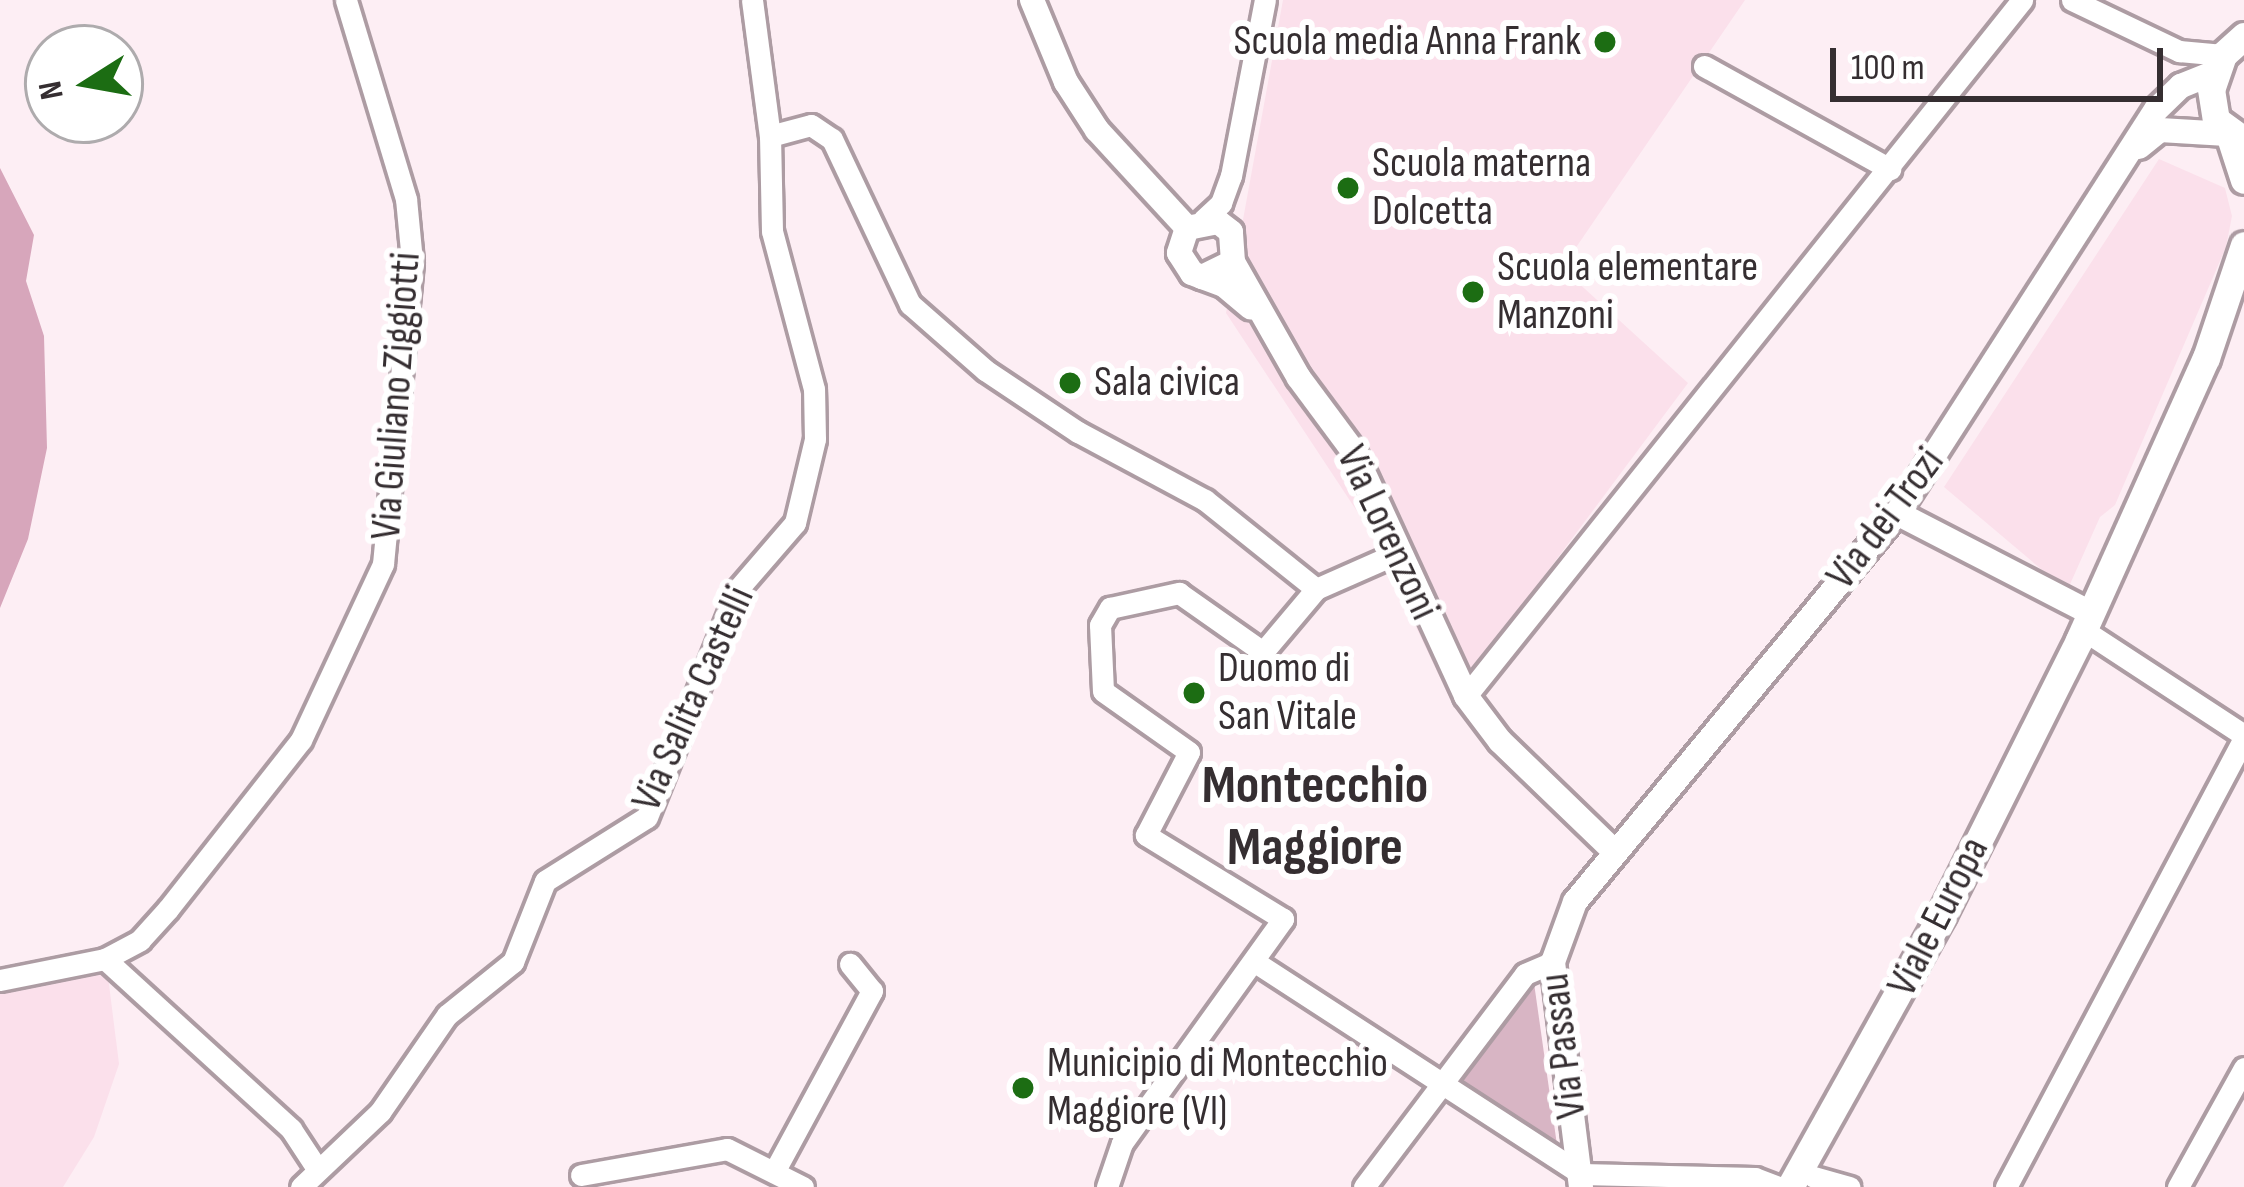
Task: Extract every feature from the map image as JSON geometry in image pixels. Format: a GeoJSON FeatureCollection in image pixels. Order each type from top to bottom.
{"type":"FeatureCollection","features":[{"type":"Feature","properties":{"kind":"main road"},"geometry":{"type":"LineString","coordinates":[[2244,36],[2219,64],[2212,107],[2234,137],[2244,180]]}},
{"type":"Feature","properties":{"kind":"main road","name":"Viale Europa"},"geometry":{"type":"LineString","coordinates":[[1804,1184],[2088,622],[2206,358],[2244,245]]}},
{"type":"Feature","properties":{"kind":"street","name":"Via Giuliano Ziggiotti"},"geometry":{"type":"LineString","coordinates":[[0,980],[105,959],[140,940],[301,740],[383,564],[412,261],[406,199],[346,0]]}},
{"type":"Feature","properties":{"kind":"street","name":"Via Salita Castelli"},"geometry":{"type":"LineString","coordinates":[[301,1187],[316,1167],[380,1112],[447,1015],[513,962],[545,881],[647,817],[738,589],[795,523],[812,458],[814,388],[772,232],[770,136],[752,0]]}},
{"type":"Feature","properties":{"kind":"street"},"geometry":{"type":"LineString","coordinates":[[1032,0],[1066,82],[1097,130],[1195,224],[1231,232],[1233,262],[1202,277],[1179,253],[1195,224],[1221,203],[1231,176],[1265,0]]}},
{"type":"Feature","properties":{"kind":"street"},"geometry":{"type":"LineString","coordinates":[[1615,852],[1500,741],[1466,696],[2022,0]]}},
{"type":"Feature","properties":{"kind":"street"},"geometry":{"type":"LineString","coordinates":[[2072,0],[2179,51],[2219,64]]}},
{"type":"Feature","properties":{"kind":"street","name":"Via dei Trozi"},"geometry":{"type":"LineString","coordinates":[[1615,852],[1897,513],[2156,110],[2181,86],[2219,64]]}},
{"type":"Feature","properties":{"kind":"street"},"geometry":{"type":"LineString","coordinates":[[1704,66],[1890,169]]}},
{"type":"Feature","properties":{"kind":"street"},"geometry":{"type":"LineString","coordinates":[[770,136],[811,125],[832,139],[910,304],[985,370],[1078,432],[1205,500],[1316,590]]}},
{"type":"Feature","properties":{"kind":"street","name":"Via dei Trozi"},"geometry":{"type":"LineString","coordinates":[[2126,163],[2160,130],[2234,137]]}},
{"type":"Feature","properties":{"kind":"street","name":"Via Lorenzoni"},"geometry":{"type":"LineString","coordinates":[[1233,262],[1259,315],[1354,452],[1466,696]]}},
{"type":"Feature","properties":{"kind":"street","name":"Via Lorenzoni"},"geometry":{"type":"LineString","coordinates":[[1202,277],[1259,315]]}},
{"type":"Feature","properties":{"kind":"street"},"geometry":{"type":"LineString","coordinates":[[1897,513],[2088,622],[2244,736],[2006,1187]]}},
{"type":"Feature","properties":{"kind":"street"},"geometry":{"type":"LineString","coordinates":[[1107,1187],[1122,1143],[1283,920],[1146,835],[1189,752],[1102,692],[1096,639],[1110,608],[1179,593],[1268,651],[1316,590],[1400,552]]}},
{"type":"Feature","properties":{"kind":"street","name":"Via Passau"},"geometry":{"type":"LineString","coordinates":[[1581,1181],[1553,962],[1575,902],[1615,852]]}},
{"type":"Feature","properties":{"kind":"street"},"geometry":{"type":"LineString","coordinates":[[105,959],[291,1129],[316,1167]]}},
{"type":"Feature","properties":{"kind":"street"},"geometry":{"type":"LineString","coordinates":[[1255,962],[1581,1181],[1622,1169],[1755,1178],[1779,1187]]}},
{"type":"Feature","properties":{"kind":"street"},"geometry":{"type":"LineString","coordinates":[[1364,1187],[1437,1081],[1525,974],[1553,962]]}},
{"type":"Feature","properties":{"kind":"street"},"geometry":{"type":"LineString","coordinates":[[774,1172],[872,991],[850,964]]}},
{"type":"Feature","properties":{"kind":"street"},"geometry":{"type":"LineString","coordinates":[[2178,1187],[2244,1068]]}},
{"type":"Feature","properties":{"kind":"street"},"geometry":{"type":"LineString","coordinates":[[581,1175],[727,1149],[803,1187]]}},
{"type":"Feature","properties":{"kind":"street"},"geometry":{"type":"LineString","coordinates":[[1804,1184],[1850,1187]]}},
{"type":"Feature","properties":{"kind":"shaded area"},"geometry":{"type":"Polygon","coordinates":[[[1283,0],[1745,0],[1562,268],[1688,383],[1451,701],[1372,534],[1226,313],[1283,0]]]}},
{"type":"Feature","properties":{"kind":"shaded area"},"geometry":{"type":"Polygon","coordinates":[[[2159,159],[2225,188],[2232,216],[2226,247],[2115,505],[2100,517],[2067,591],[1944,487],[2159,159]]]}},
{"type":"Feature","properties":{"kind":"shaded area"},"geometry":{"type":"Polygon","coordinates":[[[0,168],[34,235],[26,281],[44,336],[47,448],[28,539],[0,608],[0,168]]]}},
{"type":"Feature","properties":{"kind":"shaded area"},"geometry":{"type":"Polygon","coordinates":[[[105,953],[119,1064],[94,1137],[63,1187],[0,1187],[0,986],[105,953]]]}},
{"type":"Feature","properties":{"kind":"shaded area"},"geometry":{"type":"Polygon","coordinates":[[[1534,983],[1557,1145],[1453,1078],[1534,983]]]}},
{"type":"Feature","properties":{"kind":"place","name":"Scuola media Anna Frank"},"geometry":{"type":"Point","coordinates":[1605,42]}},
{"type":"Feature","properties":{"kind":"place","name":"Scuola materna Dolcetta"},"geometry":{"type":"Point","coordinates":[1348,188]}},
{"type":"Feature","properties":{"kind":"place","name":"Scuola elementare Manzoni"},"geometry":{"type":"Point","coordinates":[1473,292]}},
{"type":"Feature","properties":{"kind":"place","name":"Sala civica"},"geometry":{"type":"Point","coordinates":[1070,383]}},
{"type":"Feature","properties":{"kind":"place","name":"Duomo di San Vitale"},"geometry":{"type":"Point","coordinates":[1194,693]}},
{"type":"Feature","properties":{"kind":"place","name":"Municipio di Montecchio Maggiore (VI)"},"geometry":{"type":"Point","coordinates":[1023,1088]}},
{"type":"Feature","properties":{"kind":"district","name":"Montecchio Maggiore"},"geometry":{"type":"Point","coordinates":[1315,817]}}]}
